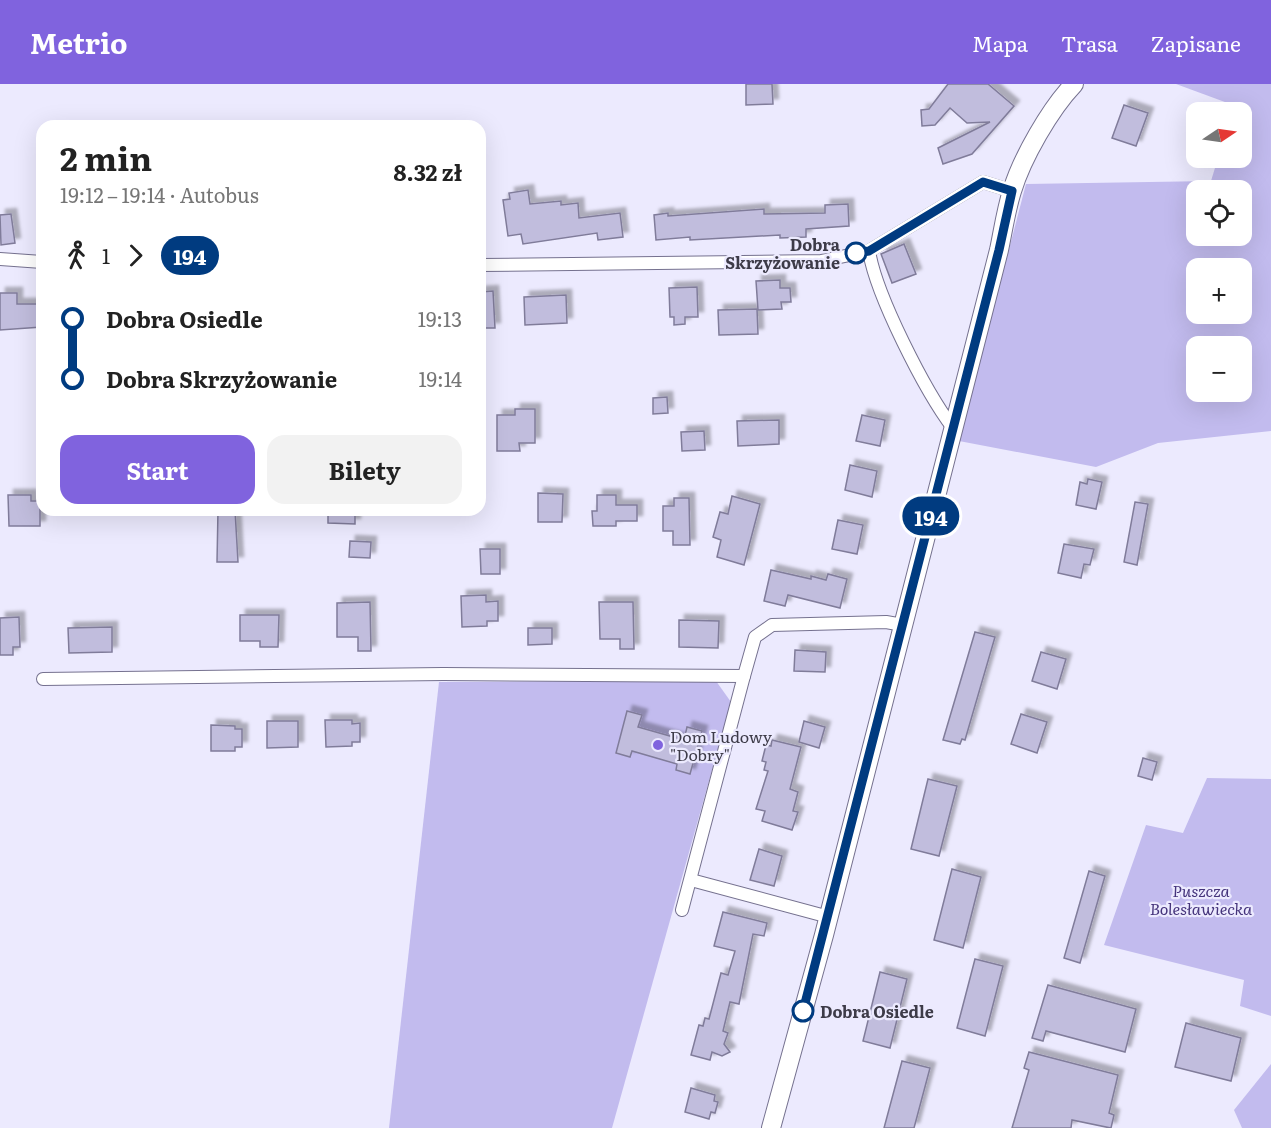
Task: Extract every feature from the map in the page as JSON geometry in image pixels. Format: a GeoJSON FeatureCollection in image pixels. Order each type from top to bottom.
{"type":"FeatureCollection","features":[{"type":"Feature","properties":{"kind":"main road"},"geometry":{"type":"LineString","coordinates":[[771,1128],[829,917],[999,250],[1012,191],[1028,155],[1064,94],[1074,84]]}},
{"type":"Feature","properties":{"kind":"street"},"geometry":{"type":"LineString","coordinates":[[486,265],[821,261],[869,251],[983,182],[1012,191]]}},
{"type":"Feature","properties":{"kind":"street"},"geometry":{"type":"LineString","coordinates":[[869,251],[872,268],[897,327],[941,413],[953,428]]}},
{"type":"Feature","properties":{"kind":"street"},"geometry":{"type":"LineString","coordinates":[[0,259],[36,262]]}},
{"type":"Feature","properties":{"kind":"street"},"geometry":{"type":"LineString","coordinates":[[682,910],[755,637],[772,625],[885,622],[903,625]]}},
{"type":"Feature","properties":{"kind":"street"},"geometry":{"type":"LineString","coordinates":[[43,679],[443,674],[744,676]]}},
{"type":"Feature","properties":{"kind":"street"},"geometry":{"type":"LineString","coordinates":[[691,880],[829,917]]}},
{"type":"Feature","properties":{"kind":"green space"},"geometry":{"type":"Polygon","coordinates":[[[1176,84],[1271,84],[1271,431],[1158,443],[1096,467],[959,441],[1026,184],[1186,181],[1186,246],[1252,246],[1252,180],[1211,180],[1215,168],[1252,168],[1252,102],[1225,102],[1176,84]]]}},
{"type":"Feature","properties":{"kind":"green space"},"geometry":{"type":"Polygon","coordinates":[[[716,681],[731,702],[612,1128],[389,1128],[439,682],[716,681]]]}},
{"type":"Feature","properties":{"kind":"green space","name":"Puszcza Bolesławiecka"},"geometry":{"type":"Polygon","coordinates":[[[1207,778],[1271,779],[1271,1016],[1240,1006],[1244,980],[1104,945],[1146,825],[1183,833],[1207,778]]]}},
{"type":"Feature","properties":{"kind":"green space"},"geometry":{"type":"Polygon","coordinates":[[[1271,1064],[1271,1128],[1242,1128],[1234,1110],[1271,1064]]]}},
{"type":"Feature","properties":{"kind":"building"},"geometry":{"type":"Polygon","coordinates":[[[746,84],[772,84],[773,104],[746,105],[746,84]]]}},
{"type":"Feature","properties":{"kind":"building"},"geometry":{"type":"Polygon","coordinates":[[[948,84],[988,84],[1014,106],[972,154],[943,164],[938,148],[990,122],[967,123],[950,108],[935,125],[922,126],[921,110],[929,109],[948,84]]]}},
{"type":"Feature","properties":{"kind":"building"},"geometry":{"type":"Polygon","coordinates":[[[1124,105],[1148,113],[1136,146],[1112,138],[1124,105]]]}},
{"type":"Feature","properties":{"kind":"building"},"geometry":{"type":"Polygon","coordinates":[[[528,190],[530,204],[561,201],[561,205],[578,203],[579,218],[620,213],[623,237],[598,240],[597,233],[523,244],[521,234],[508,236],[503,200],[510,199],[509,193],[528,190]]]}},
{"type":"Feature","properties":{"kind":"building"},"geometry":{"type":"Polygon","coordinates":[[[848,204],[849,226],[806,229],[806,237],[780,238],[780,235],[656,240],[654,215],[764,209],[764,214],[825,213],[825,205],[848,204]]]}},
{"type":"Feature","properties":{"kind":"building"},"geometry":{"type":"Polygon","coordinates":[[[11,214],[15,243],[1,245],[0,215],[11,214]]]}},
{"type":"Feature","properties":{"kind":"building"},"geometry":{"type":"Polygon","coordinates":[[[904,244],[916,274],[892,283],[881,254],[904,244]]]}},
{"type":"Feature","properties":{"kind":"building"},"geometry":{"type":"Polygon","coordinates":[[[780,280],[780,288],[790,288],[791,302],[781,302],[782,309],[758,310],[756,281],[780,280]]]}},
{"type":"Feature","properties":{"kind":"building"},"geometry":{"type":"Polygon","coordinates":[[[697,287],[698,317],[685,317],[685,324],[674,325],[674,317],[670,317],[669,288],[697,287]]]}},
{"type":"Feature","properties":{"kind":"building"},"geometry":{"type":"Polygon","coordinates":[[[493,291],[495,328],[486,328],[486,292],[493,291]]]}},
{"type":"Feature","properties":{"kind":"building"},"geometry":{"type":"Polygon","coordinates":[[[0,293],[17,293],[17,304],[36,304],[36,327],[0,330],[0,293]]]}},
{"type":"Feature","properties":{"kind":"building"},"geometry":{"type":"Polygon","coordinates":[[[566,295],[567,323],[525,325],[524,297],[566,295]]]}},
{"type":"Feature","properties":{"kind":"building"},"geometry":{"type":"Polygon","coordinates":[[[757,309],[758,334],[719,335],[718,310],[757,309]]]}},
{"type":"Feature","properties":{"kind":"building"},"geometry":{"type":"Polygon","coordinates":[[[667,397],[668,413],[653,414],[653,398],[667,397]]]}},
{"type":"Feature","properties":{"kind":"building"},"geometry":{"type":"Polygon","coordinates":[[[515,409],[535,409],[535,443],[519,443],[520,451],[497,451],[497,415],[515,415],[515,409]]]}},
{"type":"Feature","properties":{"kind":"building"},"geometry":{"type":"Polygon","coordinates":[[[862,415],[885,420],[880,446],[856,441],[862,415]]]}},
{"type":"Feature","properties":{"kind":"building"},"geometry":{"type":"Polygon","coordinates":[[[779,420],[779,444],[738,446],[737,421],[779,420]]]}},
{"type":"Feature","properties":{"kind":"building"},"geometry":{"type":"Polygon","coordinates":[[[704,431],[705,450],[682,451],[681,432],[704,431]]]}},
{"type":"Feature","properties":{"kind":"building"},"geometry":{"type":"Polygon","coordinates":[[[850,465],[877,471],[872,497],[845,490],[850,465]]]}},
{"type":"Feature","properties":{"kind":"building"},"geometry":{"type":"Polygon","coordinates":[[[1088,479],[1102,482],[1096,509],[1076,505],[1080,482],[1087,484],[1088,479]]]}},
{"type":"Feature","properties":{"kind":"building"},"geometry":{"type":"Polygon","coordinates":[[[538,493],[563,494],[562,522],[538,522],[538,493]]]}},
{"type":"Feature","properties":{"kind":"building"},"geometry":{"type":"Polygon","coordinates":[[[8,495],[31,495],[31,501],[36,501],[36,516],[40,516],[40,526],[9,526],[8,495]]]}},
{"type":"Feature","properties":{"kind":"building"},"geometry":{"type":"Polygon","coordinates":[[[597,495],[616,495],[616,505],[637,505],[637,521],[616,521],[616,526],[593,526],[592,511],[597,511],[597,495]]]}},
{"type":"Feature","properties":{"kind":"building"},"geometry":{"type":"Polygon","coordinates":[[[732,496],[760,504],[744,565],[717,557],[721,540],[713,537],[720,512],[728,514],[732,496]]]}},
{"type":"Feature","properties":{"kind":"building"},"geometry":{"type":"Polygon","coordinates":[[[674,498],[689,498],[690,545],[673,545],[673,531],[663,531],[663,506],[674,506],[674,498]]]}},
{"type":"Feature","properties":{"kind":"building"},"geometry":{"type":"Polygon","coordinates":[[[1135,502],[1148,504],[1137,565],[1124,562],[1135,502]]]}},
{"type":"Feature","properties":{"kind":"building"},"geometry":{"type":"Polygon","coordinates":[[[218,516],[235,516],[238,562],[217,562],[218,516]]]}},
{"type":"Feature","properties":{"kind":"building"},"geometry":{"type":"Polygon","coordinates":[[[328,516],[355,516],[355,524],[328,523],[328,516]]]}},
{"type":"Feature","properties":{"kind":"building"},"geometry":{"type":"Polygon","coordinates":[[[838,520],[863,525],[857,554],[832,549],[838,520]]]}},
{"type":"Feature","properties":{"kind":"building"},"geometry":{"type":"Polygon","coordinates":[[[350,541],[371,542],[370,558],[349,557],[350,541]]]}},
{"type":"Feature","properties":{"kind":"building"},"geometry":{"type":"Polygon","coordinates":[[[1064,544],[1094,549],[1090,565],[1084,564],[1081,578],[1058,573],[1064,544]]]}},
{"type":"Feature","properties":{"kind":"building"},"geometry":{"type":"Polygon","coordinates":[[[480,549],[500,549],[500,574],[481,574],[480,549]]]}},
{"type":"Feature","properties":{"kind":"building"},"geometry":{"type":"Polygon","coordinates":[[[771,570],[811,579],[811,576],[826,580],[828,574],[847,579],[840,608],[788,595],[785,606],[764,601],[771,570]]]}},
{"type":"Feature","properties":{"kind":"building"},"geometry":{"type":"Polygon","coordinates":[[[486,595],[486,602],[498,601],[498,621],[487,621],[487,626],[462,627],[461,596],[486,595]]]}},
{"type":"Feature","properties":{"kind":"building"},"geometry":{"type":"Polygon","coordinates":[[[370,602],[371,651],[358,651],[358,637],[337,637],[337,603],[370,602]]]}},
{"type":"Feature","properties":{"kind":"building"},"geometry":{"type":"Polygon","coordinates":[[[599,602],[633,602],[634,649],[620,649],[620,639],[600,639],[599,602]]]}},
{"type":"Feature","properties":{"kind":"building"},"geometry":{"type":"Polygon","coordinates":[[[240,615],[279,615],[278,647],[260,647],[260,641],[240,641],[240,615]]]}},
{"type":"Feature","properties":{"kind":"building"},"geometry":{"type":"Polygon","coordinates":[[[19,617],[20,647],[13,647],[13,655],[0,655],[0,618],[19,617]]]}},
{"type":"Feature","properties":{"kind":"building"},"geometry":{"type":"Polygon","coordinates":[[[679,620],[719,621],[718,648],[679,647],[679,620]]]}},
{"type":"Feature","properties":{"kind":"building"},"geometry":{"type":"Polygon","coordinates":[[[112,627],[112,652],[69,653],[68,628],[112,627]]]}},
{"type":"Feature","properties":{"kind":"building"},"geometry":{"type":"Polygon","coordinates":[[[528,628],[552,628],[552,644],[528,645],[528,628]]]}},
{"type":"Feature","properties":{"kind":"building"},"geometry":{"type":"Polygon","coordinates":[[[975,632],[995,637],[965,740],[962,739],[960,744],[943,740],[975,632]]]}},
{"type":"Feature","properties":{"kind":"building"},"geometry":{"type":"Polygon","coordinates":[[[795,650],[826,652],[825,672],[794,671],[795,650]]]}},
{"type":"Feature","properties":{"kind":"building"},"geometry":{"type":"Polygon","coordinates":[[[1041,652],[1066,659],[1057,689],[1032,681],[1041,652]]]}},
{"type":"Feature","properties":{"kind":"building","name":"Dom Ludowy \"Dobry\""},"geometry":{"type":"Polygon","coordinates":[[[627,711],[642,715],[638,727],[684,740],[687,727],[702,731],[690,774],[676,770],[677,764],[632,751],[630,757],[616,753],[627,711]]]}},
{"type":"Feature","properties":{"kind":"building"},"geometry":{"type":"Polygon","coordinates":[[[1021,714],[1047,722],[1037,753],[1011,744],[1021,714]]]}},
{"type":"Feature","properties":{"kind":"building"},"geometry":{"type":"Polygon","coordinates":[[[325,720],[352,720],[352,724],[360,723],[360,742],[352,742],[352,746],[326,747],[325,720]]]}},
{"type":"Feature","properties":{"kind":"building"},"geometry":{"type":"Polygon","coordinates":[[[267,721],[298,721],[298,747],[267,748],[267,721]]]}},
{"type":"Feature","properties":{"kind":"building"},"geometry":{"type":"Polygon","coordinates":[[[804,721],[825,727],[819,748],[799,742],[804,721]]]}},
{"type":"Feature","properties":{"kind":"building"},"geometry":{"type":"Polygon","coordinates":[[[211,725],[235,726],[235,729],[242,729],[242,747],[235,747],[235,751],[211,751],[211,725]]]}},
{"type":"Feature","properties":{"kind":"building"},"geometry":{"type":"Polygon","coordinates":[[[772,740],[801,747],[790,789],[798,792],[793,811],[798,812],[792,830],[762,821],[765,811],[756,809],[768,771],[764,770],[766,762],[762,761],[766,745],[771,746],[772,740]]]}},
{"type":"Feature","properties":{"kind":"building"},"geometry":{"type":"Polygon","coordinates":[[[1143,758],[1157,762],[1152,780],[1138,776],[1143,758]]]}},
{"type":"Feature","properties":{"kind":"building"},"geometry":{"type":"Polygon","coordinates":[[[928,779],[957,786],[939,856],[911,849],[928,779]]]}},
{"type":"Feature","properties":{"kind":"building"},"geometry":{"type":"Polygon","coordinates":[[[759,849],[782,856],[774,886],[750,880],[759,849]]]}},
{"type":"Feature","properties":{"kind":"building"},"geometry":{"type":"Polygon","coordinates":[[[952,869],[981,877],[963,948],[934,940],[952,869]]]}},
{"type":"Feature","properties":{"kind":"building"},"geometry":{"type":"Polygon","coordinates":[[[1089,871],[1105,876],[1080,963],[1064,958],[1089,871]]]}},
{"type":"Feature","properties":{"kind":"building"},"geometry":{"type":"Polygon","coordinates":[[[723,912],[767,923],[764,936],[753,934],[739,1004],[730,1002],[723,1031],[728,1033],[724,1044],[730,1052],[722,1056],[712,1052],[710,1060],[691,1055],[699,1025],[703,1026],[705,1018],[709,1019],[721,973],[728,975],[735,951],[714,946],[723,912]]]}},
{"type":"Feature","properties":{"kind":"building"},"geometry":{"type":"Polygon","coordinates":[[[975,959],[1003,966],[985,1036],[957,1028],[975,959]]]}},
{"type":"Feature","properties":{"kind":"building"},"geometry":{"type":"Polygon","coordinates":[[[880,972],[907,979],[890,1048],[863,1041],[880,972]]]}},
{"type":"Feature","properties":{"kind":"building"},"geometry":{"type":"Polygon","coordinates":[[[1048,985],[1136,1009],[1125,1052],[1046,1031],[1043,1041],[1032,1038],[1048,985]]]}},
{"type":"Feature","properties":{"kind":"building"},"geometry":{"type":"Polygon","coordinates":[[[1186,1023],[1241,1038],[1231,1081],[1175,1067],[1186,1023]]]}},
{"type":"Feature","properties":{"kind":"building"},"geometry":{"type":"Polygon","coordinates":[[[1029,1052],[1118,1075],[1109,1113],[1114,1115],[1111,1128],[1072,1120],[1071,1128],[1012,1128],[1029,1070],[1024,1068],[1029,1052]]]}},
{"type":"Feature","properties":{"kind":"building"},"geometry":{"type":"Polygon","coordinates":[[[902,1061],[930,1068],[914,1128],[884,1128],[902,1061]]]}},
{"type":"Feature","properties":{"kind":"building"},"geometry":{"type":"Polygon","coordinates":[[[691,1088],[715,1095],[714,1101],[718,1102],[715,1113],[711,1112],[709,1119],[685,1112],[691,1088]]]}},
{"type":"Feature","properties":{"kind":"bus line","name":"194"},"geometry":{"type":"LineString","coordinates":[[803,1011],[829,917],[999,250],[1012,191],[983,182],[869,251],[856,253]]}},
{"type":"Feature","properties":{"kind":"place","name":"Dobra Skrzyżowanie"},"geometry":{"type":"Point","coordinates":[856,253]}},
{"type":"Feature","properties":{"kind":"place","name":"Dom Ludowy \"Dobry\""},"geometry":{"type":"Point","coordinates":[658,745]}},
{"type":"Feature","properties":{"kind":"place","name":"Dobra Osiedle"},"geometry":{"type":"Point","coordinates":[803,1011]}}]}
